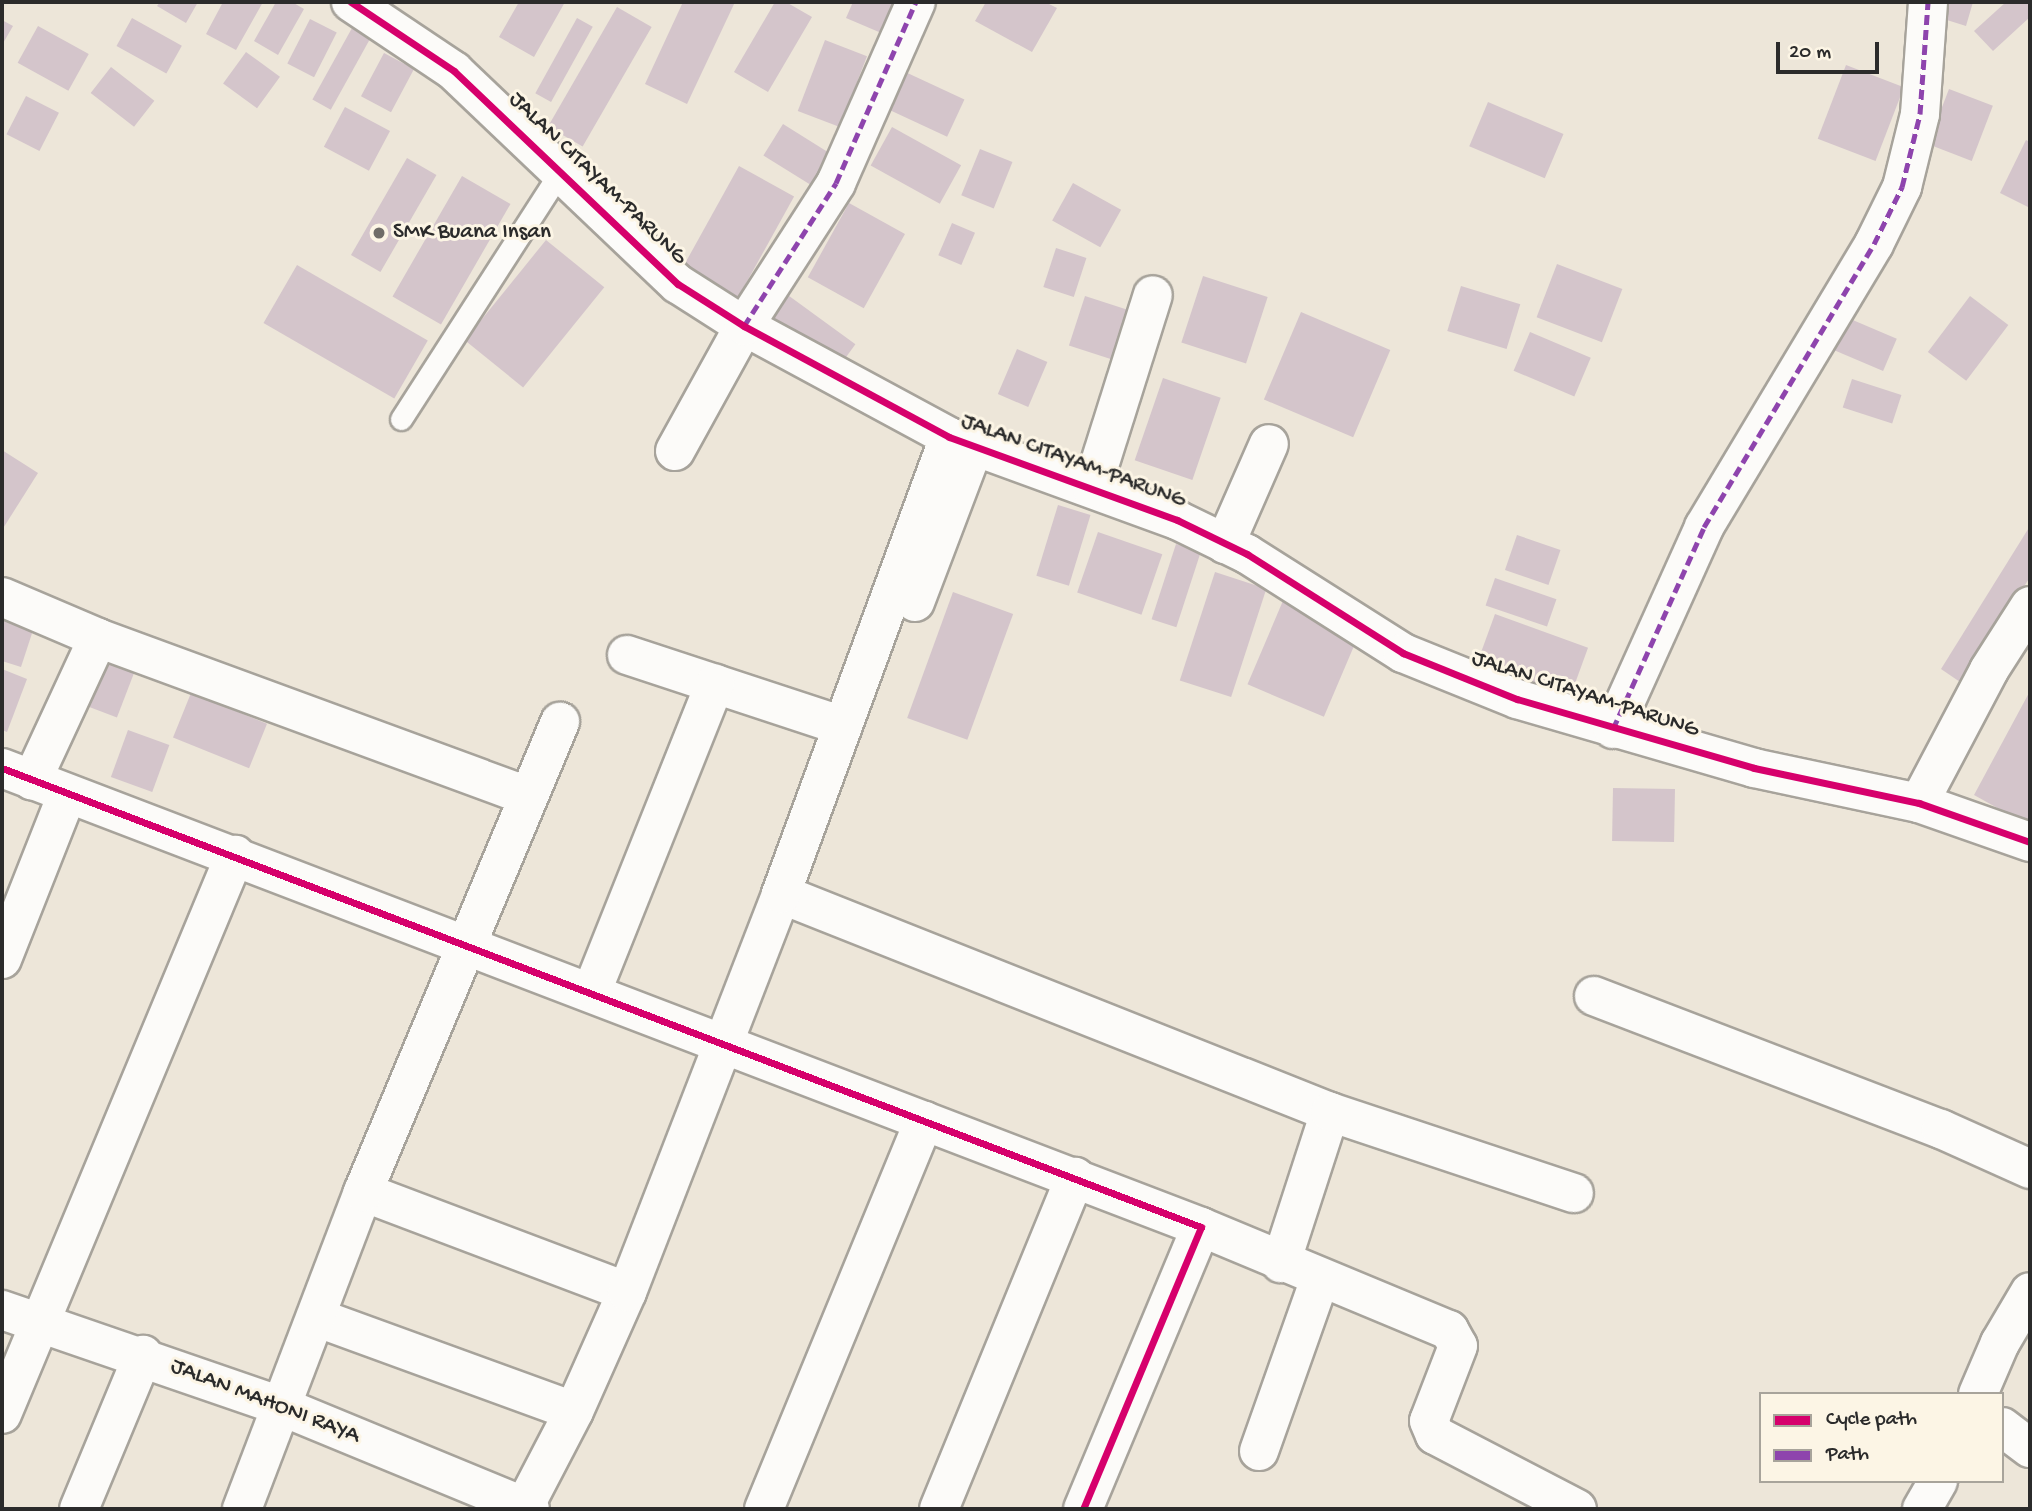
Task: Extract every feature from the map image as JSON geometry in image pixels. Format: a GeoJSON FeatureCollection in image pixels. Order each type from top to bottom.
{"type":"FeatureCollection","features":[{"type":"Feature","properties":{"kind":"street","name":"JALAN CITAYAM-PARUNG"},"geometry":{"type":"LineString","coordinates":[[351,2],[454,71],[678,284],[744,326],[961,442],[1044,476],[1092,488],[1225,544],[1403,653],[1517,699],[1754,768],[1919,803],[2030,842]]}},
{"type":"Feature","properties":{"kind":"street"},"geometry":{"type":"LineString","coordinates":[[675,450],[744,326],[836,183],[916,2]]}},
{"type":"Feature","properties":{"kind":"street"},"geometry":{"type":"LineString","coordinates":[[1614,729],[1704,527],[1874,244],[1902,187],[1920,114],[1928,2]]}},
{"type":"Feature","properties":{"kind":"street"},"geometry":{"type":"LineString","coordinates":[[1092,488],[1153,295]]}},
{"type":"Feature","properties":{"kind":"street"},"geometry":{"type":"LineString","coordinates":[[526,1508],[574,1411],[627,1292],[844,726],[961,442]]}},
{"type":"Feature","properties":{"kind":"street"},"geometry":{"type":"LineString","coordinates":[[828,768],[858,751],[961,442]]}},
{"type":"Feature","properties":{"kind":"street"},"geometry":{"type":"LineString","coordinates":[[1225,544],[1269,444]]}},
{"type":"Feature","properties":{"kind":"street"},"geometry":{"type":"LineString","coordinates":[[2,597],[98,638],[528,796]]}},
{"type":"Feature","properties":{"kind":"street"},"geometry":{"type":"LineString","coordinates":[[1919,803],[1989,670],[2030,606]]}},
{"type":"Feature","properties":{"kind":"street"},"geometry":{"type":"LineString","coordinates":[[98,638],[17,774],[67,795],[467,942],[724,1044],[1076,1177],[1448,1330],[1458,1346],[1429,1422],[1435,1435],[1577,1509]]}},
{"type":"Feature","properties":{"kind":"street"},"geometry":{"type":"LineString","coordinates":[[627,655],[844,726]]}},
{"type":"Feature","properties":{"kind":"street"},"geometry":{"type":"LineString","coordinates":[[592,991],[715,684]]}},
{"type":"Feature","properties":{"kind":"street"},"geometry":{"type":"LineString","coordinates":[[242,1509],[318,1318],[363,1192],[560,722]]}},
{"type":"Feature","properties":{"kind":"street"},"geometry":{"type":"LineString","coordinates":[[2,959],[67,795]]}},
{"type":"Feature","properties":{"kind":"street"},"geometry":{"type":"LineString","coordinates":[[2,1414],[235,855]]}},
{"type":"Feature","properties":{"kind":"street"},"geometry":{"type":"LineString","coordinates":[[781,894],[1330,1112],[1574,1193]]}},
{"type":"Feature","properties":{"kind":"street"},"geometry":{"type":"LineString","coordinates":[[1594,996],[1941,1129],[2030,1169]]}},
{"type":"Feature","properties":{"kind":"street"},"geometry":{"type":"LineString","coordinates":[[1281,1263],[1330,1112]]}},
{"type":"Feature","properties":{"kind":"street"},"geometry":{"type":"LineString","coordinates":[[764,1509],[924,1121]]}},
{"type":"Feature","properties":{"kind":"street"},"geometry":{"type":"LineString","coordinates":[[939,1509],[1076,1177]]}},
{"type":"Feature","properties":{"kind":"street"},"geometry":{"type":"LineString","coordinates":[[363,1192],[627,1292]]}},
{"type":"Feature","properties":{"kind":"street"},"geometry":{"type":"LineString","coordinates":[[1083,1509],[1201,1227]]}},
{"type":"Feature","properties":{"kind":"street"},"geometry":{"type":"LineString","coordinates":[[1259,1451],[1321,1279]]}},
{"type":"Feature","properties":{"kind":"street"},"geometry":{"type":"LineString","coordinates":[[1979,1392],[2000,1343],[2030,1293]]}},
{"type":"Feature","properties":{"kind":"street","name":"JALAN MAHONI RAYA"},"geometry":{"type":"LineString","coordinates":[[2,1310],[143,1355],[283,1407],[526,1508]]}},
{"type":"Feature","properties":{"kind":"street"},"geometry":{"type":"LineString","coordinates":[[318,1318],[574,1411]]}},
{"type":"Feature","properties":{"kind":"street"},"geometry":{"type":"LineString","coordinates":[[79,1509],[143,1355]]}},
{"type":"Feature","properties":{"kind":"street"},"geometry":{"type":"LineString","coordinates":[[2004,1428],[2030,1448]]}},
{"type":"Feature","properties":{"kind":"street"},"geometry":{"type":"LineString","coordinates":[[1922,1509],[1937,1483]]}},
{"type":"Feature","properties":{"kind":"lane"},"geometry":{"type":"LineString","coordinates":[[401,419],[560,172]]}},
{"type":"Feature","properties":{"kind":"building"},"geometry":{"type":"Polygon","coordinates":[[[160,2],[198,2],[186,23],[157,6],[160,2]]]}},
{"type":"Feature","properties":{"kind":"building"},"geometry":{"type":"Polygon","coordinates":[[[223,2],[263,2],[236,50],[206,34],[223,2]]]}},
{"type":"Feature","properties":{"kind":"building"},"geometry":{"type":"Polygon","coordinates":[[[276,2],[292,2],[304,9],[278,55],[254,41],[276,2]]]}},
{"type":"Feature","properties":{"kind":"building"},"geometry":{"type":"Polygon","coordinates":[[[519,2],[565,2],[534,57],[499,37],[519,2]]]}},
{"type":"Feature","properties":{"kind":"building"},"geometry":{"type":"Polygon","coordinates":[[[683,2],[735,2],[687,104],[645,84],[683,2]]]}},
{"type":"Feature","properties":{"kind":"building"},"geometry":{"type":"Polygon","coordinates":[[[775,2],[786,2],[812,17],[768,92],[734,72],[775,2]]]}},
{"type":"Feature","properties":{"kind":"building"},"geometry":{"type":"Polygon","coordinates":[[[853,2],[900,2],[886,35],[846,18],[853,2]]]}},
{"type":"Feature","properties":{"kind":"building"},"geometry":{"type":"Polygon","coordinates":[[[986,2],[1045,2],[1057,8],[1032,52],[975,21],[986,2]]]}},
{"type":"Feature","properties":{"kind":"building"},"geometry":{"type":"Polygon","coordinates":[[[1935,2],[1973,2],[1966,26],[1931,15],[1935,2]]]}},
{"type":"Feature","properties":{"kind":"building"},"geometry":{"type":"Polygon","coordinates":[[[2006,2],[2030,2],[2030,17],[1993,51],[1974,31],[2006,2]]]}},
{"type":"Feature","properties":{"kind":"building"},"geometry":{"type":"Polygon","coordinates":[[[617,7],[652,27],[583,147],[548,127],[617,7]]]}},
{"type":"Feature","properties":{"kind":"building"},"geometry":{"type":"Polygon","coordinates":[[[132,18],[182,46],[166,74],[116,46],[132,18]]]}},
{"type":"Feature","properties":{"kind":"building"},"geometry":{"type":"Polygon","coordinates":[[[577,18],[593,27],[551,102],[535,93],[577,18]]]}},
{"type":"Feature","properties":{"kind":"building"},"geometry":{"type":"Polygon","coordinates":[[[310,19],[337,33],[314,77],[287,64],[310,19]]]}},
{"type":"Feature","properties":{"kind":"building"},"geometry":{"type":"Polygon","coordinates":[[[357,19],[375,29],[331,110],[312,99],[357,19]]]}},
{"type":"Feature","properties":{"kind":"building"},"geometry":{"type":"Polygon","coordinates":[[[2,20],[13,26],[2,45],[2,20]]]}},
{"type":"Feature","properties":{"kind":"building"},"geometry":{"type":"Polygon","coordinates":[[[38,26],[89,54],[68,91],[18,63],[38,26]]]}},
{"type":"Feature","properties":{"kind":"building"},"geometry":{"type":"Polygon","coordinates":[[[825,40],[867,56],[840,127],[798,111],[825,40]]]}},
{"type":"Feature","properties":{"kind":"building"},"geometry":{"type":"Polygon","coordinates":[[[246,52],[280,77],[257,108],[223,84],[246,52]]]}},
{"type":"Feature","properties":{"kind":"building"},"geometry":{"type":"Polygon","coordinates":[[[384,53],[414,69],[391,112],[361,96],[384,53]]]}},
{"type":"Feature","properties":{"kind":"building"},"geometry":{"type":"Polygon","coordinates":[[[1846,65],[1904,87],[1876,161],[1818,139],[1846,65]]]}},
{"type":"Feature","properties":{"kind":"building"},"geometry":{"type":"Polygon","coordinates":[[[111,67],[154,101],[134,127],[91,93],[111,67]]]}},
{"type":"Feature","properties":{"kind":"building"},"geometry":{"type":"Polygon","coordinates":[[[901,70],[964,100],[947,137],[884,107],[901,70]]]}},
{"type":"Feature","properties":{"kind":"building"},"geometry":{"type":"Polygon","coordinates":[[[1949,89],[1993,106],[1972,161],[1928,144],[1949,89]]]}},
{"type":"Feature","properties":{"kind":"building"},"geometry":{"type":"Polygon","coordinates":[[[26,96],[59,113],[39,151],[6,134],[26,96]]]}},
{"type":"Feature","properties":{"kind":"building"},"geometry":{"type":"Polygon","coordinates":[[[1488,102],[1563,134],[1545,178],[1469,146],[1488,102]]]}},
{"type":"Feature","properties":{"kind":"building"},"geometry":{"type":"Polygon","coordinates":[[[345,107],[390,131],[369,171],[324,147],[345,107]]]}},
{"type":"Feature","properties":{"kind":"building"},"geometry":{"type":"Polygon","coordinates":[[[783,124],[831,154],[812,186],[763,155],[783,124]]]}},
{"type":"Feature","properties":{"kind":"building"},"geometry":{"type":"Polygon","coordinates":[[[892,127],[961,165],[940,204],[871,165],[892,127]]]}},
{"type":"Feature","properties":{"kind":"building"},"geometry":{"type":"Polygon","coordinates":[[[2026,140],[2030,142],[2030,208],[2000,193],[2026,140]]]}},
{"type":"Feature","properties":{"kind":"building"},"geometry":{"type":"Polygon","coordinates":[[[980,149],[1012,162],[994,208],[961,195],[980,149]]]}},
{"type":"Feature","properties":{"kind":"building"},"geometry":{"type":"Polygon","coordinates":[[[407,158],[436,175],[380,272],[351,255],[407,158]]]}},
{"type":"Feature","properties":{"kind":"building"},"geometry":{"type":"Polygon","coordinates":[[[739,166],[794,197],[736,301],[681,270],[739,166]]]}},
{"type":"Feature","properties":{"kind":"building"},"geometry":{"type":"Polygon","coordinates":[[[462,176],[510,204],[441,324],[392,296],[462,176]]]}},
{"type":"Feature","properties":{"kind":"building"},"geometry":{"type":"Polygon","coordinates":[[[1073,183],[1121,210],[1100,247],[1052,221],[1073,183]]]}},
{"type":"Feature","properties":{"kind":"building"},"geometry":{"type":"Polygon","coordinates":[[[849,203],[905,234],[864,308],[808,277],[849,203]]]}},
{"type":"Feature","properties":{"kind":"building"},"geometry":{"type":"Polygon","coordinates":[[[952,223],[975,233],[961,265],[938,255],[952,223]]]}},
{"type":"Feature","properties":{"kind":"building"},"geometry":{"type":"Polygon","coordinates":[[[546,240],[604,287],[523,387],[465,340],[546,240]]]}},
{"type":"Feature","properties":{"kind":"building"},"geometry":{"type":"Polygon","coordinates":[[[1056,248],[1086,258],[1074,297],[1043,287],[1056,248]]]}},
{"type":"Feature","properties":{"kind":"building"},"geometry":{"type":"Polygon","coordinates":[[[1557,264],[1622,289],[1602,342],[1537,317],[1557,264]]]}},
{"type":"Feature","properties":{"kind":"building"},"geometry":{"type":"Polygon","coordinates":[[[297,265],[428,340],[394,399],[264,323],[297,265]]]}},
{"type":"Feature","properties":{"kind":"building"},"geometry":{"type":"Polygon","coordinates":[[[1203,276],[1268,297],[1246,364],[1181,343],[1203,276]]]}},
{"type":"Feature","properties":{"kind":"building"},"geometry":{"type":"Polygon","coordinates":[[[1461,286],[1520,304],[1507,349],[1447,331],[1461,286]]]}},
{"type":"Feature","properties":{"kind":"building"},"geometry":{"type":"Polygon","coordinates":[[[785,293],[855,344],[835,372],[765,321],[785,293]]]}},
{"type":"Feature","properties":{"kind":"building"},"geometry":{"type":"Polygon","coordinates":[[[1085,296],[1138,313],[1122,363],[1069,345],[1085,296]]]}},
{"type":"Feature","properties":{"kind":"building"},"geometry":{"type":"Polygon","coordinates":[[[1970,296],[2008,325],[1966,381],[1928,352],[1970,296]]]}},
{"type":"Feature","properties":{"kind":"building"},"geometry":{"type":"Polygon","coordinates":[[[1301,312],[1390,350],[1353,437],[1264,399],[1301,312]]]}},
{"type":"Feature","properties":{"kind":"building"},"geometry":{"type":"Polygon","coordinates":[[[1848,318],[1897,339],[1883,371],[1834,350],[1848,318]]]}},
{"type":"Feature","properties":{"kind":"building"},"geometry":{"type":"Polygon","coordinates":[[[1530,332],[1591,358],[1574,396],[1514,371],[1530,332]]]}},
{"type":"Feature","properties":{"kind":"building"},"geometry":{"type":"Polygon","coordinates":[[[1017,349],[1047,362],[1028,407],[998,394],[1017,349]]]}},
{"type":"Feature","properties":{"kind":"building"},"geometry":{"type":"Polygon","coordinates":[[[1163,378],[1221,398],[1192,480],[1135,460],[1163,378]]]}},
{"type":"Feature","properties":{"kind":"building"},"geometry":{"type":"Polygon","coordinates":[[[1852,379],[1901,395],[1892,424],[1843,408],[1852,379]]]}},
{"type":"Feature","properties":{"kind":"building"},"geometry":{"type":"Polygon","coordinates":[[[2,450],[38,473],[2,530],[2,450]]]}},
{"type":"Feature","properties":{"kind":"building"},"geometry":{"type":"Polygon","coordinates":[[[1058,505],[1091,515],[1069,586],[1036,576],[1058,505]]]}},
{"type":"Feature","properties":{"kind":"building"},"geometry":{"type":"Polygon","coordinates":[[[2030,526],[2030,577],[1963,684],[1941,669],[2030,526]]]}},
{"type":"Feature","properties":{"kind":"building"},"geometry":{"type":"Polygon","coordinates":[[[1098,532],[1162,554],[1141,615],[1077,593],[1098,532]]]}},
{"type":"Feature","properties":{"kind":"building"},"geometry":{"type":"Polygon","coordinates":[[[1517,535],[1560,550],[1548,585],[1505,570],[1517,535]]]}},
{"type":"Feature","properties":{"kind":"building"},"geometry":{"type":"Polygon","coordinates":[[[1176,544],[1201,552],[1176,627],[1152,619],[1176,544]]]}},
{"type":"Feature","properties":{"kind":"building"},"geometry":{"type":"Polygon","coordinates":[[[1215,572],[1266,589],[1231,697],[1180,680],[1215,572]]]}},
{"type":"Feature","properties":{"kind":"building"},"geometry":{"type":"Polygon","coordinates":[[[1495,578],[1556,599],[1547,627],[1486,605],[1495,578]]]}},
{"type":"Feature","properties":{"kind":"building"},"geometry":{"type":"Polygon","coordinates":[[[953,592],[1013,614],[967,740],[907,718],[953,592]]]}},
{"type":"Feature","properties":{"kind":"building"},"geometry":{"type":"Polygon","coordinates":[[[1285,596],[1361,628],[1324,717],[1247,684],[1285,596]]]}},
{"type":"Feature","properties":{"kind":"building"},"geometry":{"type":"Polygon","coordinates":[[[2,606],[37,618],[21,667],[2,661],[2,606]]]}},
{"type":"Feature","properties":{"kind":"building"},"geometry":{"type":"Polygon","coordinates":[[[1495,614],[1588,648],[1570,699],[1477,665],[1495,614]]]}},
{"type":"Feature","properties":{"kind":"building"},"geometry":{"type":"Polygon","coordinates":[[[107,657],[136,668],[117,718],[88,706],[107,657]]]}},
{"type":"Feature","properties":{"kind":"building"},"geometry":{"type":"Polygon","coordinates":[[[2,669],[27,679],[7,732],[2,730],[2,669]]]}},
{"type":"Feature","properties":{"kind":"building"},"geometry":{"type":"Polygon","coordinates":[[[2030,691],[2030,826],[1974,795],[2030,691]]]}},
{"type":"Feature","properties":{"kind":"building"},"geometry":{"type":"Polygon","coordinates":[[[191,693],[267,724],[249,768],[173,738],[191,693]]]}},
{"type":"Feature","properties":{"kind":"building"},"geometry":{"type":"Polygon","coordinates":[[[128,730],[169,745],[152,792],[111,777],[128,730]]]}},
{"type":"Feature","properties":{"kind":"building"},"geometry":{"type":"Polygon","coordinates":[[[1613,788],[1675,789],[1674,842],[1612,841],[1613,788]]]}},
{"type":"Feature","properties":{"kind":"marked path"},"geometry":{"type":"LineString","coordinates":[[744,326],[836,183],[916,2]]}},
{"type":"Feature","properties":{"kind":"marked path"},"geometry":{"type":"LineString","coordinates":[[1613,729],[1704,527],[1874,244],[1902,187],[1920,114],[1928,2]]}},
{"type":"Feature","properties":{"kind":"cycle path"},"geometry":{"type":"LineString","coordinates":[[351,2],[454,71],[678,284],[744,326],[949,437],[1177,520],[1247,554],[1403,653],[1517,699],[1754,768],[1919,803],[2030,842]]}},
{"type":"Feature","properties":{"kind":"cycle path"},"geometry":{"type":"LineString","coordinates":[[2,768],[1201,1227],[1083,1509]]}},
{"type":"Feature","properties":{"kind":"place","name":"SMK Buana Insan"},"geometry":{"type":"Point","coordinates":[379,233]}}]}
